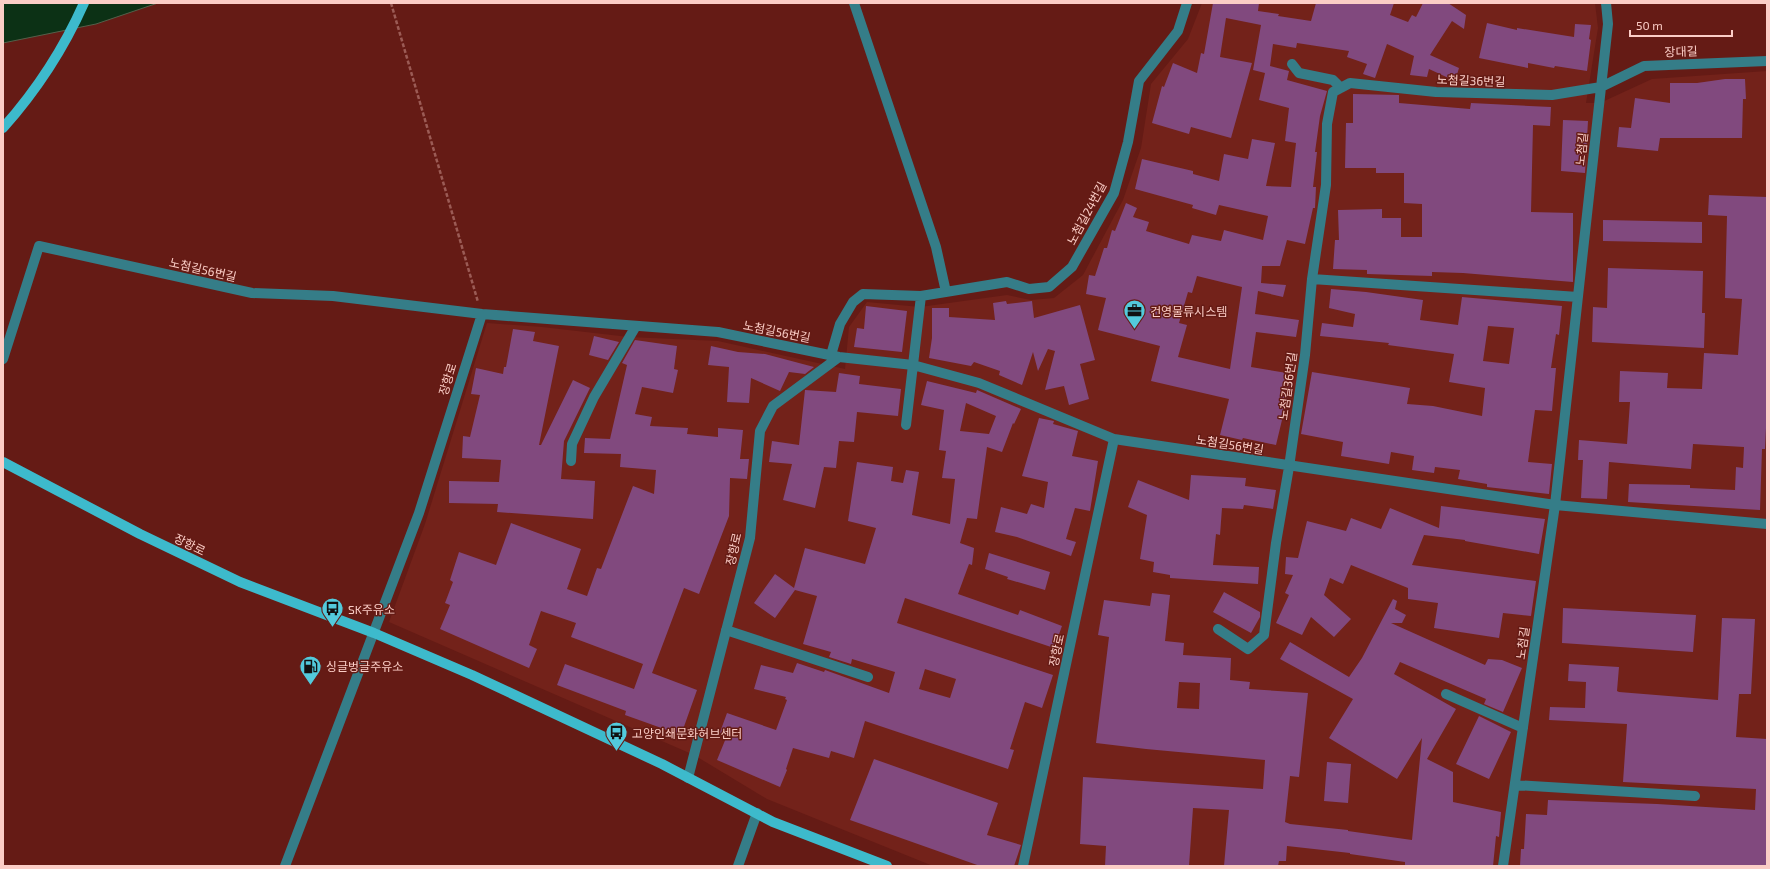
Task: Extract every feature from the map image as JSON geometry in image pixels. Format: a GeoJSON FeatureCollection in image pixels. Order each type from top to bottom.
{"type":"FeatureCollection","features":[{"type":"Feature","properties":{"kind":"main road"},"geometry":{"type":"LineString","coordinates":[[3,128],[25,104],[58,53],[84,3]]}},
{"type":"Feature","properties":{"kind":"main road","name":"장항로"},"geometry":{"type":"LineString","coordinates":[[3,462],[140,534],[240,582],[374,633],[472,675],[688,778],[774,822],[887,866]]}},
{"type":"Feature","properties":{"kind":"street"},"geometry":{"type":"LineString","coordinates":[[854,3],[936,247],[946,292]]}},
{"type":"Feature","properties":{"kind":"street","name":"노첨길24번길"},"geometry":{"type":"LineString","coordinates":[[835,356],[840,324],[853,302],[863,294],[921,296],[1007,282],[1029,289],[1049,287],[1072,267],[1114,193],[1128,142],[1139,81],[1178,31],[1188,3]]}},
{"type":"Feature","properties":{"kind":"street","name":"노첨길"},"geometry":{"type":"LineString","coordinates":[[1503,866],[1555,505],[1608,24],[1606,3]]}},
{"type":"Feature","properties":{"kind":"street","name":"장대길"},"geometry":{"type":"LineString","coordinates":[[1601,87],[1644,66],[1767,61]]}},
{"type":"Feature","properties":{"kind":"street"},"geometry":{"type":"LineString","coordinates":[[1292,64],[1299,73],[1333,80],[1341,88]]}},
{"type":"Feature","properties":{"kind":"street","name":"노첨길36번길"},"geometry":{"type":"LineString","coordinates":[[1218,629],[1248,650],[1264,635],[1276,543],[1289,467],[1305,355],[1312,279],[1326,185],[1327,124],[1333,92],[1350,83],[1436,92],[1552,95],[1601,87]]}},
{"type":"Feature","properties":{"kind":"street","name":"노첨길56번길"},"geometry":{"type":"LineString","coordinates":[[3,359],[39,246],[252,293],[332,296],[482,314],[718,332],[835,356],[913,365],[980,383],[1114,439],[1289,467],[1555,505]]}},
{"type":"Feature","properties":{"kind":"street"},"geometry":{"type":"LineString","coordinates":[[1312,279],[1578,297]]}},
{"type":"Feature","properties":{"kind":"street"},"geometry":{"type":"LineString","coordinates":[[906,425],[921,296]]}},
{"type":"Feature","properties":{"kind":"street","name":"장항로"},"geometry":{"type":"LineString","coordinates":[[285,866],[419,513],[482,314]]}},
{"type":"Feature","properties":{"kind":"street"},"geometry":{"type":"LineString","coordinates":[[571,461],[572,444],[594,397],[636,326]]}},
{"type":"Feature","properties":{"kind":"street","name":"장항로"},"geometry":{"type":"LineString","coordinates":[[688,778],[750,538],[760,431],[773,406],[835,356]]}},
{"type":"Feature","properties":{"kind":"street","name":"장항로"},"geometry":{"type":"LineString","coordinates":[[1023,866],[1114,439]]}},
{"type":"Feature","properties":{"kind":"street"},"geometry":{"type":"LineString","coordinates":[[1555,505],[1767,524]]}},
{"type":"Feature","properties":{"kind":"street"},"geometry":{"type":"LineString","coordinates":[[726,630],[868,677]]}},
{"type":"Feature","properties":{"kind":"street"},"geometry":{"type":"LineString","coordinates":[[1446,694],[1523,728]]}},
{"type":"Feature","properties":{"kind":"street"},"geometry":{"type":"LineString","coordinates":[[1515,785],[1695,796]]}},
{"type":"Feature","properties":{"kind":"street"},"geometry":{"type":"LineString","coordinates":[[738,866],[757,813]]}},
{"type":"Feature","properties":{"kind":"path"},"geometry":{"type":"LineString","coordinates":[[391,3],[482,314]]}},
{"type":"Feature","properties":{"kind":"shaded area"},"geometry":{"type":"Polygon","coordinates":[[[3,3],[158,3],[96,24],[3,43],[3,3]]]}},
{"type":"Feature","properties":{"kind":"shaded area"},"geometry":{"type":"Polygon","coordinates":[[[1202,3],[1595,3],[1598,28],[1586,103],[1600,103],[1652,79],[1767,71],[1767,866],[933,866],[767,799],[694,755],[389,622],[425,524],[487,323],[542,327],[629,337],[718,341],[845,369],[849,327],[867,302],[920,307],[1007,295],[1031,300],[1054,298],[1083,275],[1123,200],[1141,148],[1151,84],[1188,39],[1202,3]]]}},
{"type":"Feature","properties":{"kind":"building"},"geometry":{"type":"Polygon","coordinates":[[[1213,3],[1259,3],[1258,11],[1279,14],[1278,16],[1311,21],[1316,3],[1394,3],[1390,15],[1408,22],[1412,15],[1416,17],[1423,3],[1448,3],[1466,15],[1464,29],[1452,21],[1430,55],[1459,68],[1455,81],[1429,69],[1427,77],[1410,75],[1414,56],[1387,44],[1375,78],[1363,74],[1367,64],[1347,57],[1349,51],[1297,43],[1296,48],[1273,44],[1270,66],[1289,71],[1287,80],[1327,91],[1320,116],[1315,152],[1317,152],[1313,187],[1316,187],[1315,208],[1313,208],[1305,244],[1287,240],[1280,266],[1262,266],[1261,283],[1286,285],[1283,297],[1258,291],[1255,314],[1299,320],[1296,337],[1256,332],[1251,367],[1293,374],[1276,445],[1220,435],[1229,399],[1151,381],[1160,346],[1098,330],[1106,298],[1086,294],[1089,275],[1095,276],[1104,248],[1107,248],[1112,230],[1115,231],[1126,203],[1137,208],[1133,217],[1149,222],[1146,231],[1189,244],[1192,235],[1221,241],[1224,230],[1263,240],[1268,216],[1219,205],[1216,215],[1192,208],[1193,205],[1135,189],[1142,159],[1193,171],[1193,174],[1219,181],[1224,154],[1248,159],[1252,139],[1275,143],[1266,186],[1291,187],[1296,143],[1285,141],[1289,108],[1259,100],[1265,73],[1253,70],[1261,25],[1226,18],[1220,57],[1252,63],[1231,138],[1191,127],[1189,134],[1152,123],[1162,86],[1164,87],[1173,63],[1197,73],[1201,53],[1204,54],[1213,3]],[[1197,276],[1192,293],[1188,292],[1179,323],[1187,325],[1178,357],[1230,369],[1242,287],[1197,276]]]}},
{"type":"Feature","properties":{"kind":"building"},"geometry":{"type":"Polygon","coordinates":[[[1487,23],[1517,30],[1517,28],[1574,37],[1575,24],[1591,25],[1589,39],[1591,40],[1587,71],[1555,66],[1554,68],[1528,63],[1528,68],[1479,58],[1487,23]]]}},
{"type":"Feature","properties":{"kind":"building"},"geometry":{"type":"Polygon","coordinates":[[[1725,79],[1745,79],[1746,99],[1743,99],[1742,138],[1660,138],[1658,151],[1617,147],[1619,127],[1631,128],[1635,98],[1670,103],[1670,83],[1697,83],[1725,79]]]}},
{"type":"Feature","properties":{"kind":"building"},"geometry":{"type":"Polygon","coordinates":[[[1353,94],[1399,95],[1399,103],[1470,109],[1471,103],[1551,107],[1550,126],[1533,125],[1531,212],[1573,213],[1573,282],[1463,273],[1432,272],[1432,276],[1367,274],[1367,270],[1333,269],[1335,240],[1339,240],[1338,210],[1382,209],[1382,218],[1401,218],[1401,237],[1422,237],[1422,204],[1404,203],[1404,173],[1376,173],[1376,168],[1345,168],[1346,123],[1353,123],[1353,94]]]}},
{"type":"Feature","properties":{"kind":"building"},"geometry":{"type":"Polygon","coordinates":[[[1563,120],[1588,121],[1585,173],[1561,171],[1563,120]]]}},
{"type":"Feature","properties":{"kind":"building"},"geometry":{"type":"Polygon","coordinates":[[[1709,195],[1767,197],[1767,407],[1765,449],[1762,449],[1760,510],[1628,502],[1629,484],[1690,485],[1690,488],[1735,490],[1736,467],[1743,468],[1744,447],[1693,444],[1691,469],[1609,462],[1607,499],[1581,498],[1583,460],[1578,460],[1579,440],[1627,444],[1630,402],[1619,402],[1620,371],[1668,373],[1667,388],[1702,389],[1704,353],[1738,355],[1742,299],[1725,298],[1727,216],[1708,215],[1709,195]]]}},
{"type":"Feature","properties":{"kind":"building"},"geometry":{"type":"Polygon","coordinates":[[[1603,220],[1702,222],[1702,243],[1603,241],[1603,220]]]}},
{"type":"Feature","properties":{"kind":"building"},"geometry":{"type":"Polygon","coordinates":[[[1608,268],[1703,271],[1702,313],[1705,313],[1704,348],[1592,342],[1593,307],[1607,308],[1608,268]]]}},
{"type":"Feature","properties":{"kind":"building"},"geometry":{"type":"Polygon","coordinates":[[[1331,289],[1423,300],[1420,320],[1458,325],[1462,297],[1562,306],[1559,335],[1556,334],[1551,368],[1556,368],[1552,411],[1535,410],[1528,462],[1552,464],[1549,494],[1487,487],[1487,484],[1458,479],[1460,470],[1435,467],[1434,473],[1412,470],[1414,456],[1391,452],[1389,464],[1341,456],[1343,442],[1301,434],[1312,372],[1410,388],[1407,404],[1433,406],[1482,416],[1485,388],[1449,382],[1454,354],[1388,345],[1389,343],[1320,336],[1322,323],[1353,327],[1355,314],[1329,308],[1331,289]],[[1488,326],[1483,361],[1509,364],[1514,328],[1488,326]]]}},
{"type":"Feature","properties":{"kind":"building"},"geometry":{"type":"Polygon","coordinates":[[[1006,301],[1007,304],[1032,301],[1034,318],[1080,305],[1095,360],[1080,364],[1089,399],[1069,405],[1064,386],[1045,390],[1055,351],[1048,349],[1038,371],[1033,352],[1022,385],[999,375],[1000,371],[974,362],[971,366],[929,358],[932,338],[932,308],[949,308],[949,317],[995,320],[993,303],[1006,301]]]}},
{"type":"Feature","properties":{"kind":"building"},"geometry":{"type":"Polygon","coordinates":[[[866,306],[907,311],[902,352],[854,347],[857,328],[864,329],[866,306]]]}},
{"type":"Feature","properties":{"kind":"building"},"geometry":{"type":"Polygon","coordinates":[[[513,329],[535,332],[533,341],[559,346],[539,445],[541,445],[573,380],[590,388],[564,441],[561,479],[595,481],[593,519],[497,512],[498,504],[449,503],[449,481],[499,482],[501,460],[462,458],[463,436],[470,437],[480,395],[471,394],[476,368],[503,374],[504,367],[506,367],[513,329]]]}},
{"type":"Feature","properties":{"kind":"building"},"geometry":{"type":"Polygon","coordinates":[[[594,336],[619,342],[608,360],[589,355],[594,336]]]}},
{"type":"Feature","properties":{"kind":"building"},"geometry":{"type":"Polygon","coordinates":[[[635,340],[677,346],[674,369],[678,370],[673,393],[642,387],[635,414],[652,417],[650,426],[688,428],[687,434],[718,437],[718,428],[743,430],[740,459],[749,459],[747,479],[730,478],[729,516],[699,594],[684,588],[652,673],[697,690],[681,735],[625,715],[626,711],[557,685],[565,664],[634,689],[643,664],[571,637],[576,623],[541,611],[529,645],[537,649],[529,668],[440,629],[450,605],[445,603],[453,582],[450,580],[459,552],[496,565],[511,523],[581,549],[567,589],[587,596],[597,568],[601,569],[633,486],[654,494],[656,470],[620,467],[621,454],[584,453],[585,438],[610,439],[627,365],[622,363],[635,340]]]}},
{"type":"Feature","properties":{"kind":"building"},"geometry":{"type":"Polygon","coordinates":[[[711,346],[738,352],[765,354],[814,367],[805,374],[789,372],[780,391],[751,378],[749,403],[727,402],[729,367],[708,365],[711,346]]]}},
{"type":"Feature","properties":{"kind":"building"},"geometry":{"type":"Polygon","coordinates":[[[839,373],[860,376],[859,384],[901,389],[898,416],[857,412],[854,442],[839,441],[836,468],[824,467],[815,508],[783,500],[792,464],[769,462],[772,441],[799,445],[805,390],[836,392],[839,373]]]}},
{"type":"Feature","properties":{"kind":"building"},"geometry":{"type":"Polygon","coordinates":[[[927,381],[976,393],[977,390],[1021,409],[1014,424],[1013,423],[1002,452],[987,447],[977,519],[967,518],[960,543],[974,548],[972,565],[969,564],[958,594],[1018,615],[1020,610],[1062,626],[1054,648],[905,598],[897,623],[1053,675],[1042,708],[1025,702],[1010,749],[1014,750],[1008,769],[865,721],[854,758],[831,751],[829,758],[793,748],[786,769],[787,770],[780,787],[717,760],[726,738],[719,735],[727,713],[776,730],[787,700],[785,699],[786,697],[754,689],[761,665],[793,673],[797,663],[824,672],[825,670],[889,693],[895,672],[852,659],[851,664],[829,657],[831,652],[803,644],[817,596],[795,590],[775,618],[754,603],[775,574],[794,588],[805,548],[865,564],[876,528],[848,521],[857,462],[893,467],[891,481],[903,483],[906,470],[919,472],[912,515],[950,524],[955,479],[942,478],[946,451],[939,450],[944,410],[921,405],[927,381]],[[966,403],[960,431],[989,434],[996,416],[966,403]],[[925,669],[919,689],[950,698],[956,679],[925,669]]]}},
{"type":"Feature","properties":{"kind":"building"},"geometry":{"type":"Polygon","coordinates":[[[1039,418],[1054,421],[1053,424],[1078,431],[1072,456],[1098,461],[1090,511],[1075,508],[1066,539],[1076,542],[1071,556],[1017,537],[995,532],[1001,507],[1027,514],[1031,504],[1044,508],[1048,482],[1022,476],[1039,418]]]}},
{"type":"Feature","properties":{"kind":"building"},"geometry":{"type":"Polygon","coordinates":[[[1191,475],[1246,478],[1245,486],[1276,490],[1273,509],[1244,505],[1243,509],[1222,508],[1220,535],[1216,534],[1213,565],[1259,567],[1258,584],[1170,578],[1170,575],[1153,572],[1154,562],[1140,559],[1147,515],[1128,507],[1138,480],[1189,500],[1191,475]]]}},
{"type":"Feature","properties":{"kind":"building"},"geometry":{"type":"Polygon","coordinates":[[[1441,506],[1545,519],[1539,554],[1465,540],[1424,535],[1412,565],[1536,581],[1531,616],[1503,613],[1499,638],[1434,628],[1438,603],[1408,599],[1408,588],[1351,565],[1343,584],[1330,578],[1324,595],[1351,619],[1334,637],[1311,617],[1302,635],[1276,623],[1289,595],[1285,593],[1293,575],[1285,574],[1286,557],[1298,558],[1307,521],[1346,531],[1351,518],[1381,529],[1390,508],[1439,528],[1441,506]]]}},
{"type":"Feature","properties":{"kind":"building"},"geometry":{"type":"Polygon","coordinates":[[[989,553],[1050,572],[1045,590],[1007,579],[1008,577],[985,569],[989,553]]]}},
{"type":"Feature","properties":{"kind":"building"},"geometry":{"type":"Polygon","coordinates":[[[1224,592],[1260,612],[1260,617],[1251,633],[1213,612],[1224,592]]]}},
{"type":"Feature","properties":{"kind":"building"},"geometry":{"type":"Polygon","coordinates":[[[1152,593],[1170,595],[1165,641],[1184,643],[1183,655],[1231,658],[1230,680],[1250,682],[1249,689],[1308,693],[1299,777],[1290,776],[1285,822],[1290,824],[1348,830],[1412,840],[1422,738],[1397,779],[1329,738],[1353,699],[1280,659],[1290,642],[1349,677],[1362,658],[1393,599],[1397,601],[1395,609],[1406,615],[1402,623],[1391,623],[1485,665],[1488,659],[1502,660],[1522,668],[1503,712],[1484,704],[1486,699],[1400,662],[1394,674],[1456,709],[1427,759],[1453,772],[1453,802],[1501,812],[1499,837],[1496,836],[1493,866],[1405,866],[1405,862],[1350,853],[1287,846],[1286,861],[1279,861],[1278,866],[1224,866],[1229,810],[1193,808],[1189,866],[1105,866],[1106,846],[1080,844],[1083,777],[1263,789],[1265,760],[1096,743],[1109,637],[1098,635],[1104,600],[1150,606],[1152,593]],[[1179,682],[1177,708],[1199,709],[1200,683],[1179,682]]]}},
{"type":"Feature","properties":{"kind":"building"},"geometry":{"type":"Polygon","coordinates":[[[1563,608],[1696,615],[1693,652],[1562,643],[1563,608]]]}},
{"type":"Feature","properties":{"kind":"building"},"geometry":{"type":"Polygon","coordinates":[[[1722,618],[1755,619],[1751,694],[1739,694],[1736,737],[1767,739],[1767,866],[1520,866],[1521,849],[1524,849],[1526,814],[1547,815],[1548,800],[1657,804],[1755,810],[1756,789],[1623,782],[1627,724],[1549,720],[1550,707],[1585,708],[1586,682],[1568,681],[1569,664],[1619,667],[1617,691],[1619,692],[1718,700],[1722,618]]]}},
{"type":"Feature","properties":{"kind":"building"},"geometry":{"type":"Polygon","coordinates":[[[1479,716],[1511,732],[1489,779],[1456,764],[1479,716]]]}},
{"type":"Feature","properties":{"kind":"building"},"geometry":{"type":"Polygon","coordinates":[[[874,759],[998,803],[987,835],[1021,845],[1014,866],[980,866],[850,820],[874,759]]]}},
{"type":"Feature","properties":{"kind":"building"},"geometry":{"type":"Polygon","coordinates":[[[1327,762],[1351,764],[1348,803],[1324,801],[1327,762]]]}},
{"type":"Feature","properties":{"kind":"place","name":"건영물류시스템"},"geometry":{"type":"Point","coordinates":[1135,330]}},
{"type":"Feature","properties":{"kind":"place","name":"SK주유소"},"geometry":{"type":"Point","coordinates":[333,628]}},
{"type":"Feature","properties":{"kind":"place","name":"싱글벙글주유소"},"geometry":{"type":"Point","coordinates":[311,686]}},
{"type":"Feature","properties":{"kind":"place","name":"고양인쇄문화허브센터"},"geometry":{"type":"Point","coordinates":[617,752]}}]}
